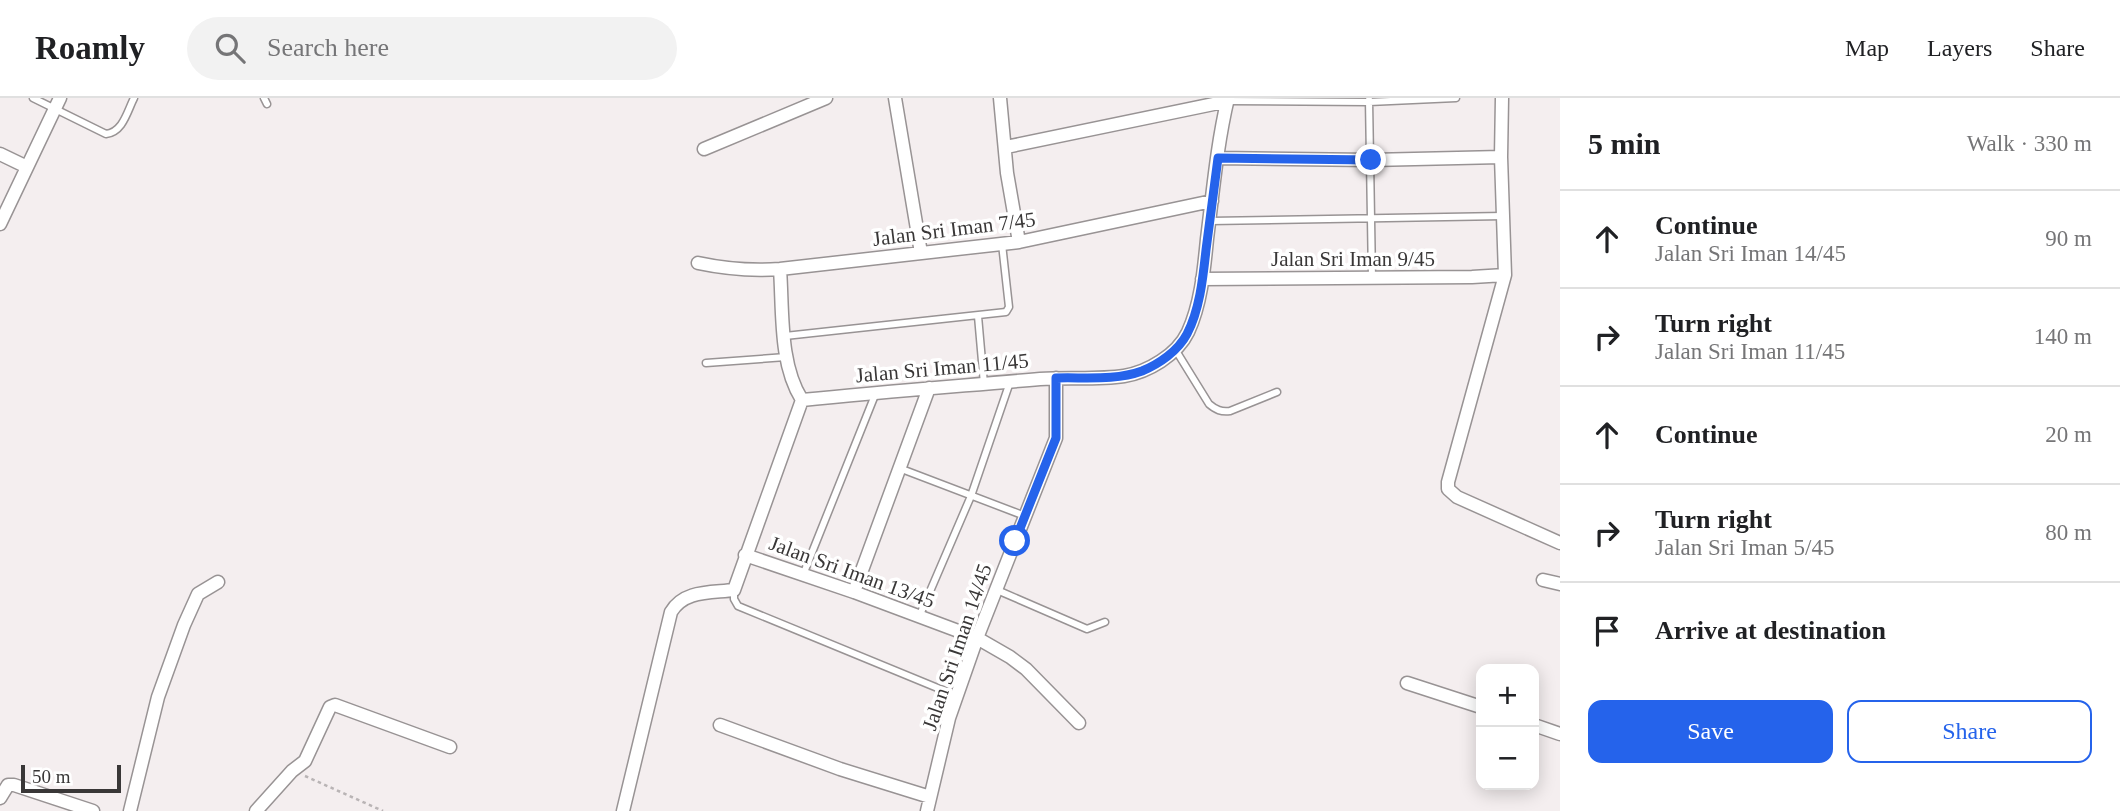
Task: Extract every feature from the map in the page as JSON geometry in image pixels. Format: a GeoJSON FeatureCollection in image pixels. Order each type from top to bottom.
{"type":"FeatureCollection","features":[{"type":"Feature","properties":{"kind":"street"},"geometry":{"type":"LineString","coordinates":[[704,149],[826,98]]}},
{"type":"Feature","properties":{"kind":"street"},"geometry":{"type":"LineString","coordinates":[[895,98],[921,253]]}},
{"type":"Feature","properties":{"kind":"street"},"geometry":{"type":"LineString","coordinates":[[1000,98],[1006,173],[1019,242]]}},
{"type":"Feature","properties":{"kind":"street"},"geometry":{"type":"LineString","coordinates":[[1502,98],[1505,275],[1448,489],[1457,497],[1560,543]]}},
{"type":"Feature","properties":{"kind":"street"},"geometry":{"type":"LineString","coordinates":[[1006,148],[1228,99]]}},
{"type":"Feature","properties":{"kind":"street","name":"Jalan Sri Iman 11/45"},"geometry":{"type":"LineString","coordinates":[[802,400],[1056,378],[1125,376],[1160,361],[1175,349],[1187,334],[1194,316],[1202,279],[1228,99]]}},
{"type":"Feature","properties":{"kind":"street"},"geometry":{"type":"LineString","coordinates":[[2,217],[58,103]]}},
{"type":"Feature","properties":{"kind":"street"},"geometry":{"type":"LineString","coordinates":[[0,154],[27,167]]}},
{"type":"Feature","properties":{"kind":"street"},"geometry":{"type":"LineString","coordinates":[[1218,158],[1371,160],[1501,157]]}},
{"type":"Feature","properties":{"kind":"street","name":"Jalan Sri Iman 7/45"},"geometry":{"type":"LineString","coordinates":[[698,263],[724,269],[754,271],[1019,242],[1212,201]]}},
{"type":"Feature","properties":{"kind":"street"},"geometry":{"type":"LineString","coordinates":[[623,811],[671,612],[680,600],[688,595],[734,590],[802,400],[791,378],[786,357],[780,269]]}},
{"type":"Feature","properties":{"kind":"street","name":"Jalan Sri Iman 9/45"},"geometry":{"type":"LineString","coordinates":[[1202,279],[1505,275]]}},
{"type":"Feature","properties":{"kind":"street","name":"Jalan Sri Iman 14/45"},"geometry":{"type":"LineString","coordinates":[[927,811],[949,718],[977,638],[1056,438],[1056,378]]}},
{"type":"Feature","properties":{"kind":"street"},"geometry":{"type":"LineString","coordinates":[[854,592],[929,388]]}},
{"type":"Feature","properties":{"kind":"street","name":"Jalan Sri Iman 13/45"},"geometry":{"type":"LineString","coordinates":[[745,555],[977,638],[1026,669],[1079,723]]}},
{"type":"Feature","properties":{"kind":"street"},"geometry":{"type":"LineString","coordinates":[[1543,580],[1560,584]]}},
{"type":"Feature","properties":{"kind":"street"},"geometry":{"type":"LineString","coordinates":[[130,811],[158,697],[184,625],[198,594],[218,582]]}},
{"type":"Feature","properties":{"kind":"street"},"geometry":{"type":"LineString","coordinates":[[1408,683],[1476,705]]}},
{"type":"Feature","properties":{"kind":"street"},"geometry":{"type":"LineString","coordinates":[[258,810],[292,771],[305,761],[330,707],[335,705],[450,747]]}},
{"type":"Feature","properties":{"kind":"street"},"geometry":{"type":"LineString","coordinates":[[720,725],[840,769],[930,797]]}},
{"type":"Feature","properties":{"kind":"street"},"geometry":{"type":"LineString","coordinates":[[1539,727],[1560,734]]}},
{"type":"Feature","properties":{"kind":"street"},"geometry":{"type":"LineString","coordinates":[[0,798],[8,785],[14,785],[93,811]]}},
{"type":"Feature","properties":{"kind":"lane"},"geometry":{"type":"LineString","coordinates":[[33,98],[58,103],[101,133],[111,134],[120,127],[134,98]]}},
{"type":"Feature","properties":{"kind":"lane"},"geometry":{"type":"LineString","coordinates":[[1228,99],[1455,98]]}},
{"type":"Feature","properties":{"kind":"lane"},"geometry":{"type":"LineString","coordinates":[[1369,100],[1372,278]]}},
{"type":"Feature","properties":{"kind":"lane"},"geometry":{"type":"LineString","coordinates":[[1209,220],[1504,216]]}},
{"type":"Feature","properties":{"kind":"lane"},"geometry":{"type":"LineString","coordinates":[[785,336],[1003,313],[1009,310],[1002,244]]}},
{"type":"Feature","properties":{"kind":"lane"},"geometry":{"type":"LineString","coordinates":[[978,316],[984,384]]}},
{"type":"Feature","properties":{"kind":"lane"},"geometry":{"type":"LineString","coordinates":[[1175,349],[1209,404],[1222,412],[1277,392]]}},
{"type":"Feature","properties":{"kind":"lane"},"geometry":{"type":"LineString","coordinates":[[706,363],[786,357]]}},
{"type":"Feature","properties":{"kind":"lane"},"geometry":{"type":"LineString","coordinates":[[919,617],[971,496],[1010,382]]}},
{"type":"Feature","properties":{"kind":"lane"},"geometry":{"type":"LineString","coordinates":[[803,575],[875,393]]}},
{"type":"Feature","properties":{"kind":"lane"},"geometry":{"type":"LineString","coordinates":[[899,468],[1025,516]]}},
{"type":"Feature","properties":{"kind":"lane"},"geometry":{"type":"LineString","coordinates":[[734,590],[737,606],[957,696]]}},
{"type":"Feature","properties":{"kind":"lane"},"geometry":{"type":"LineString","coordinates":[[996,590],[1087,629],[1105,622]]}},
{"type":"Feature","properties":{"kind":"path"},"geometry":{"type":"LineString","coordinates":[[292,771],[383,811]]}},
{"type":"Feature","properties":{"kind":"route"},"geometry":{"type":"LineString","coordinates":[[1015,541],[1056,438],[1056,378],[1125,376],[1143,370],[1175,349],[1187,334],[1202,279],[1218,158],[1371,160]]}}]}
